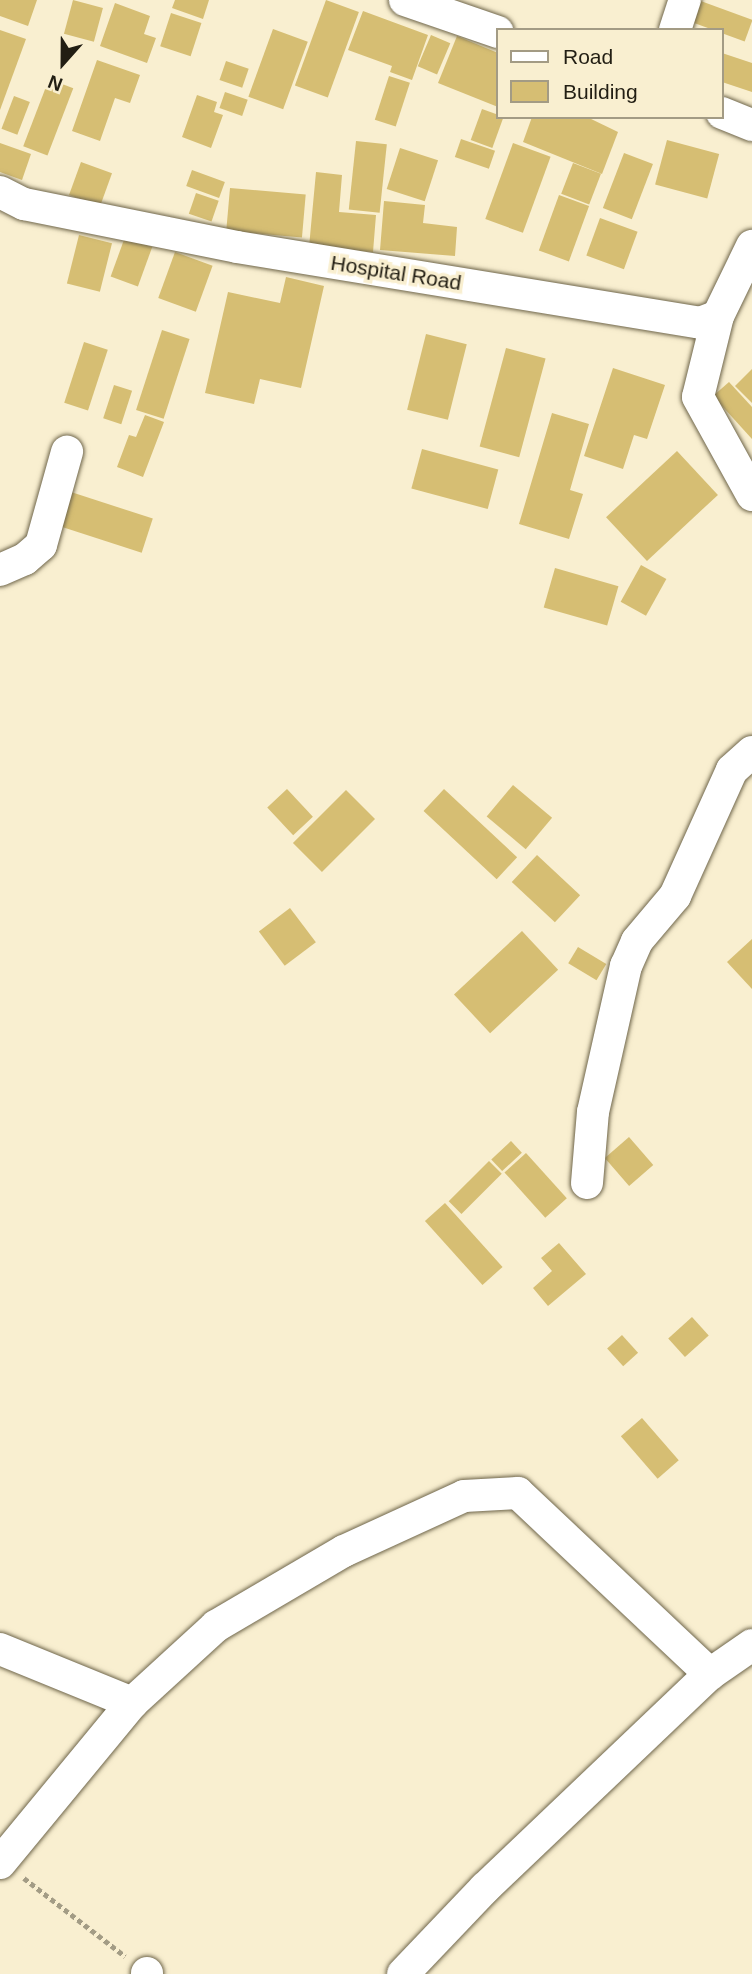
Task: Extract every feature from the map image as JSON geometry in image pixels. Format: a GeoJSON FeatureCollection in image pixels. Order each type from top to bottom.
{"type":"FeatureCollection","features":[{"type":"Feature","properties":{"kind":"street"},"geometry":{"type":"LineString","coordinates":[[405,0],[496,31]]}},
{"type":"Feature","properties":{"kind":"street"},"geometry":{"type":"LineString","coordinates":[[676,28],[685,0]]}},
{"type":"Feature","properties":{"kind":"street"},"geometry":{"type":"LineString","coordinates":[[724,114],[752,125]]}},
{"type":"Feature","properties":{"kind":"street","name":"Hospital Road"},"geometry":{"type":"LineString","coordinates":[[0,192],[24,204],[237,247],[700,323],[718,316]]}},
{"type":"Feature","properties":{"kind":"street"},"geometry":{"type":"LineString","coordinates":[[752,246],[718,316],[698,397],[752,495]]}},
{"type":"Feature","properties":{"kind":"street"},"geometry":{"type":"LineString","coordinates":[[0,570],[25,559],[41,545],[67,452]]}},
{"type":"Feature","properties":{"kind":"street"},"geometry":{"type":"LineString","coordinates":[[587,1183],[593,1112],[626,966],[637,941],[675,896],[732,770],[752,752]]}},
{"type":"Feature","properties":{"kind":"street"},"geometry":{"type":"LineString","coordinates":[[1,1862],[132,1703],[216,1626],[344,1551],[464,1496],[518,1493],[710,1674]]}},
{"type":"Feature","properties":{"kind":"street"},"geometry":{"type":"LineString","coordinates":[[403,1974],[485,1888],[710,1674],[752,1645]]}},
{"type":"Feature","properties":{"kind":"street"},"geometry":{"type":"LineString","coordinates":[[0,1649],[132,1703]]}},
{"type":"Feature","properties":{"kind":"path"},"geometry":{"type":"LineString","coordinates":[[1,1862],[147,1974]]}},
{"type":"Feature","properties":{"kind":"building"},"geometry":{"type":"Polygon","coordinates":[[[0,0],[37,0],[28,26],[0,16],[0,0]]]}},
{"type":"Feature","properties":{"kind":"building"},"geometry":{"type":"Polygon","coordinates":[[[73,0],[103,8],[94,42],[64,34],[73,0]]]}},
{"type":"Feature","properties":{"kind":"building"},"geometry":{"type":"Polygon","coordinates":[[[175,0],[209,0],[203,19],[172,8],[175,0]]]}},
{"type":"Feature","properties":{"kind":"building"},"geometry":{"type":"Polygon","coordinates":[[[326,0],[359,12],[328,97],[295,86],[326,0]]]}},
{"type":"Feature","properties":{"kind":"building"},"geometry":{"type":"Polygon","coordinates":[[[698,0],[752,20],[745,41],[724,34],[724,28],[708,28],[690,22],[698,0]]]}},
{"type":"Feature","properties":{"kind":"building"},"geometry":{"type":"Polygon","coordinates":[[[115,3],[150,16],[144,34],[156,38],[147,63],[100,46],[115,3]]]}},
{"type":"Feature","properties":{"kind":"building"},"geometry":{"type":"Polygon","coordinates":[[[363,11],[428,35],[412,80],[390,72],[392,66],[348,50],[363,11]]]}},
{"type":"Feature","properties":{"kind":"building"},"geometry":{"type":"Polygon","coordinates":[[[171,13],[201,23],[191,56],[160,46],[171,13]]]}},
{"type":"Feature","properties":{"kind":"building"},"geometry":{"type":"Polygon","coordinates":[[[273,29],[308,42],[283,109],[248,97],[273,29]]]}},
{"type":"Feature","properties":{"kind":"building"},"geometry":{"type":"Polygon","coordinates":[[[0,30],[26,39],[0,110],[0,30]]]}},
{"type":"Feature","properties":{"kind":"building"},"geometry":{"type":"Polygon","coordinates":[[[431,35],[450,43],[437,75],[418,66],[431,35]]]}},
{"type":"Feature","properties":{"kind":"building"},"geometry":{"type":"Polygon","coordinates":[[[457,36],[496,52],[496,106],[438,83],[457,36]]]}},
{"type":"Feature","properties":{"kind":"building"},"geometry":{"type":"Polygon","coordinates":[[[724,54],[752,63],[752,92],[724,83],[724,54]]]}},
{"type":"Feature","properties":{"kind":"building"},"geometry":{"type":"Polygon","coordinates":[[[97,60],[140,75],[130,103],[115,98],[100,141],[72,131],[97,60]]]}},
{"type":"Feature","properties":{"kind":"building"},"geometry":{"type":"Polygon","coordinates":[[[226,61],[249,69],[242,88],[219,80],[226,61]]]}},
{"type":"Feature","properties":{"kind":"building"},"geometry":{"type":"Polygon","coordinates":[[[389,76],[410,83],[396,127],[375,120],[389,76]]]}},
{"type":"Feature","properties":{"kind":"building"},"geometry":{"type":"Polygon","coordinates":[[[49,79],[73,88],[47,156],[23,146],[49,79]]]}},
{"type":"Feature","properties":{"kind":"building"},"geometry":{"type":"Polygon","coordinates":[[[225,92],[248,100],[242,116],[219,108],[225,92]]]}},
{"type":"Feature","properties":{"kind":"building"},"geometry":{"type":"Polygon","coordinates":[[[197,95],[217,102],[214,112],[223,115],[211,148],[182,137],[197,95]]]}},
{"type":"Feature","properties":{"kind":"building"},"geometry":{"type":"Polygon","coordinates":[[[14,96],[30,102],[17,135],[1,129],[14,96]]]}},
{"type":"Feature","properties":{"kind":"building"},"geometry":{"type":"Polygon","coordinates":[[[482,109],[496,114],[496,119],[503,119],[492,148],[471,140],[482,109]]]}},
{"type":"Feature","properties":{"kind":"building"},"geometry":{"type":"Polygon","coordinates":[[[531,119],[591,119],[618,132],[602,174],[523,142],[531,119]]]}},
{"type":"Feature","properties":{"kind":"building"},"geometry":{"type":"Polygon","coordinates":[[[461,139],[495,151],[489,169],[455,157],[461,139]]]}},
{"type":"Feature","properties":{"kind":"building"},"geometry":{"type":"Polygon","coordinates":[[[667,140],[719,154],[707,198],[655,184],[667,140]]]}},
{"type":"Feature","properties":{"kind":"building"},"geometry":{"type":"Polygon","coordinates":[[[356,141],[387,144],[380,213],[349,210],[356,141]]]}},
{"type":"Feature","properties":{"kind":"building"},"geometry":{"type":"Polygon","coordinates":[[[0,143],[31,154],[22,180],[0,172],[0,143]]]}},
{"type":"Feature","properties":{"kind":"building"},"geometry":{"type":"Polygon","coordinates":[[[513,143],[551,157],[523,233],[485,219],[513,143]]]}},
{"type":"Feature","properties":{"kind":"building"},"geometry":{"type":"Polygon","coordinates":[[[400,148],[438,160],[425,201],[387,189],[400,148]]]}},
{"type":"Feature","properties":{"kind":"building"},"geometry":{"type":"Polygon","coordinates":[[[624,153],[653,164],[632,219],[603,208],[624,153]]]}},
{"type":"Feature","properties":{"kind":"building"},"geometry":{"type":"Polygon","coordinates":[[[81,162],[112,173],[100,206],[69,195],[81,162]]]}},
{"type":"Feature","properties":{"kind":"building"},"geometry":{"type":"Polygon","coordinates":[[[573,163],[601,174],[589,205],[561,194],[573,163]]]}},
{"type":"Feature","properties":{"kind":"building"},"geometry":{"type":"Polygon","coordinates":[[[192,170],[225,182],[219,198],[186,186],[192,170]]]}},
{"type":"Feature","properties":{"kind":"building"},"geometry":{"type":"Polygon","coordinates":[[[316,172],[342,175],[339,212],[376,215],[373,252],[309,247],[316,172]]]}},
{"type":"Feature","properties":{"kind":"building"},"geometry":{"type":"Polygon","coordinates":[[[230,188],[306,195],[302,237],[226,231],[230,188]]]}},
{"type":"Feature","properties":{"kind":"building"},"geometry":{"type":"Polygon","coordinates":[[[196,193],[219,201],[212,222],[189,214],[196,193]]]}},
{"type":"Feature","properties":{"kind":"building"},"geometry":{"type":"Polygon","coordinates":[[[559,195],[589,206],[569,261],[539,250],[559,195]]]}},
{"type":"Feature","properties":{"kind":"building"},"geometry":{"type":"Polygon","coordinates":[[[384,201],[425,205],[423,223],[457,227],[455,256],[380,250],[384,201]]]}},
{"type":"Feature","properties":{"kind":"building"},"geometry":{"type":"Polygon","coordinates":[[[600,218],[638,232],[624,269],[586,256],[600,218]]]}},
{"type":"Feature","properties":{"kind":"building"},"geometry":{"type":"Polygon","coordinates":[[[79,235],[112,243],[100,292],[67,284],[79,235]]]}},
{"type":"Feature","properties":{"kind":"building"},"geometry":{"type":"Polygon","coordinates":[[[125,237],[152,247],[138,286],[111,276],[125,237]]]}},
{"type":"Feature","properties":{"kind":"building"},"geometry":{"type":"Polygon","coordinates":[[[175,252],[213,266],[196,312],[158,298],[175,252]]]}},
{"type":"Feature","properties":{"kind":"building"},"geometry":{"type":"Polygon","coordinates":[[[286,277],[324,286],[301,388],[260,379],[254,404],[205,393],[228,292],[280,303],[286,277]]]}},
{"type":"Feature","properties":{"kind":"building"},"geometry":{"type":"Polygon","coordinates":[[[162,330],[190,339],[164,419],[136,410],[162,330]]]}},
{"type":"Feature","properties":{"kind":"building"},"geometry":{"type":"Polygon","coordinates":[[[426,334],[467,344],[448,420],[407,410],[426,334]]]}},
{"type":"Feature","properties":{"kind":"building"},"geometry":{"type":"Polygon","coordinates":[[[84,342],[108,350],[88,411],[64,403],[84,342]]]}},
{"type":"Feature","properties":{"kind":"building"},"geometry":{"type":"Polygon","coordinates":[[[506,348],[546,359],[519,457],[480,447],[506,348]]]}},
{"type":"Feature","properties":{"kind":"building"},"geometry":{"type":"Polygon","coordinates":[[[613,368],[665,385],[647,439],[634,435],[623,469],[584,456],[613,368]]]}},
{"type":"Feature","properties":{"kind":"building"},"geometry":{"type":"Polygon","coordinates":[[[752,369],[752,403],[735,386],[752,369]]]}},
{"type":"Feature","properties":{"kind":"building"},"geometry":{"type":"Polygon","coordinates":[[[729,382],[752,407],[752,439],[713,396],[729,382]]]}},
{"type":"Feature","properties":{"kind":"building"},"geometry":{"type":"Polygon","coordinates":[[[114,385],[132,391],[121,424],[103,418],[114,385]]]}},
{"type":"Feature","properties":{"kind":"building"},"geometry":{"type":"Polygon","coordinates":[[[552,413],[589,424],[570,490],[583,494],[569,539],[519,524],[552,413]]]}},
{"type":"Feature","properties":{"kind":"building"},"geometry":{"type":"Polygon","coordinates":[[[145,415],[164,422],[143,477],[117,467],[129,435],[136,437],[145,415]]]}},
{"type":"Feature","properties":{"kind":"building"},"geometry":{"type":"Polygon","coordinates":[[[422,449],[498,469],[488,509],[411,489],[422,449]]]}},
{"type":"Feature","properties":{"kind":"building"},"geometry":{"type":"Polygon","coordinates":[[[677,451],[718,495],[647,561],[606,517],[677,451]]]}},
{"type":"Feature","properties":{"kind":"building"},"geometry":{"type":"Polygon","coordinates":[[[71,492],[153,519],[142,553],[60,526],[71,492]]]}},
{"type":"Feature","properties":{"kind":"building"},"geometry":{"type":"Polygon","coordinates":[[[641,565],[666,579],[646,616],[621,602],[641,565]]]}},
{"type":"Feature","properties":{"kind":"building"},"geometry":{"type":"Polygon","coordinates":[[[555,568],[618,586],[607,626],[544,607],[555,568]]]}},
{"type":"Feature","properties":{"kind":"building"},"geometry":{"type":"Polygon","coordinates":[[[513,785],[552,818],[526,849],[487,816],[513,785]]]}},
{"type":"Feature","properties":{"kind":"building"},"geometry":{"type":"Polygon","coordinates":[[[287,789],[313,817],[293,835],[267,807],[287,789]]]}},
{"type":"Feature","properties":{"kind":"building"},"geometry":{"type":"Polygon","coordinates":[[[444,789],[517,857],[497,879],[424,811],[444,789]]]}},
{"type":"Feature","properties":{"kind":"building"},"geometry":{"type":"Polygon","coordinates":[[[346,790],[375,819],[322,872],[293,843],[346,790]]]}},
{"type":"Feature","properties":{"kind":"building"},"geometry":{"type":"Polygon","coordinates":[[[537,855],[580,895],[555,922],[512,882],[537,855]]]}},
{"type":"Feature","properties":{"kind":"building"},"geometry":{"type":"Polygon","coordinates":[[[290,908],[316,942],[285,966],[259,931],[290,908]]]}},
{"type":"Feature","properties":{"kind":"building"},"geometry":{"type":"Polygon","coordinates":[[[522,931],[558,970],[490,1033],[454,994],[522,931]]]}},
{"type":"Feature","properties":{"kind":"building"},"geometry":{"type":"Polygon","coordinates":[[[752,939],[752,989],[727,962],[752,939]]]}},
{"type":"Feature","properties":{"kind":"building"},"geometry":{"type":"Polygon","coordinates":[[[578,947],[606,964],[597,980],[568,963],[578,947]]]}},
{"type":"Feature","properties":{"kind":"building"},"geometry":{"type":"Polygon","coordinates":[[[629,1137],[653,1165],[629,1186],[605,1158],[629,1137]]]}},
{"type":"Feature","properties":{"kind":"building"},"geometry":{"type":"Polygon","coordinates":[[[511,1141],[522,1153],[502,1171],[491,1159],[511,1141]]]}},
{"type":"Feature","properties":{"kind":"building"},"geometry":{"type":"Polygon","coordinates":[[[526,1153],[567,1198],[545,1218],[504,1172],[526,1153]]]}},
{"type":"Feature","properties":{"kind":"building"},"geometry":{"type":"Polygon","coordinates":[[[489,1161],[502,1174],[461,1214],[449,1201],[489,1161]]]}},
{"type":"Feature","properties":{"kind":"building"},"geometry":{"type":"Polygon","coordinates":[[[445,1203],[503,1267],[482,1285],[425,1221],[445,1203]]]}},
{"type":"Feature","properties":{"kind":"building"},"geometry":{"type":"Polygon","coordinates":[[[559,1243],[586,1274],[548,1306],[533,1288],[552,1271],[541,1258],[559,1243]]]}},
{"type":"Feature","properties":{"kind":"building"},"geometry":{"type":"Polygon","coordinates":[[[692,1317],[709,1336],[685,1357],[668,1338],[692,1317]]]}},
{"type":"Feature","properties":{"kind":"building"},"geometry":{"type":"Polygon","coordinates":[[[622,1335],[638,1353],[623,1366],[607,1348],[622,1335]]]}},
{"type":"Feature","properties":{"kind":"building"},"geometry":{"type":"Polygon","coordinates":[[[642,1418],[679,1460],[658,1479],[621,1436],[642,1418]]]}}]}
